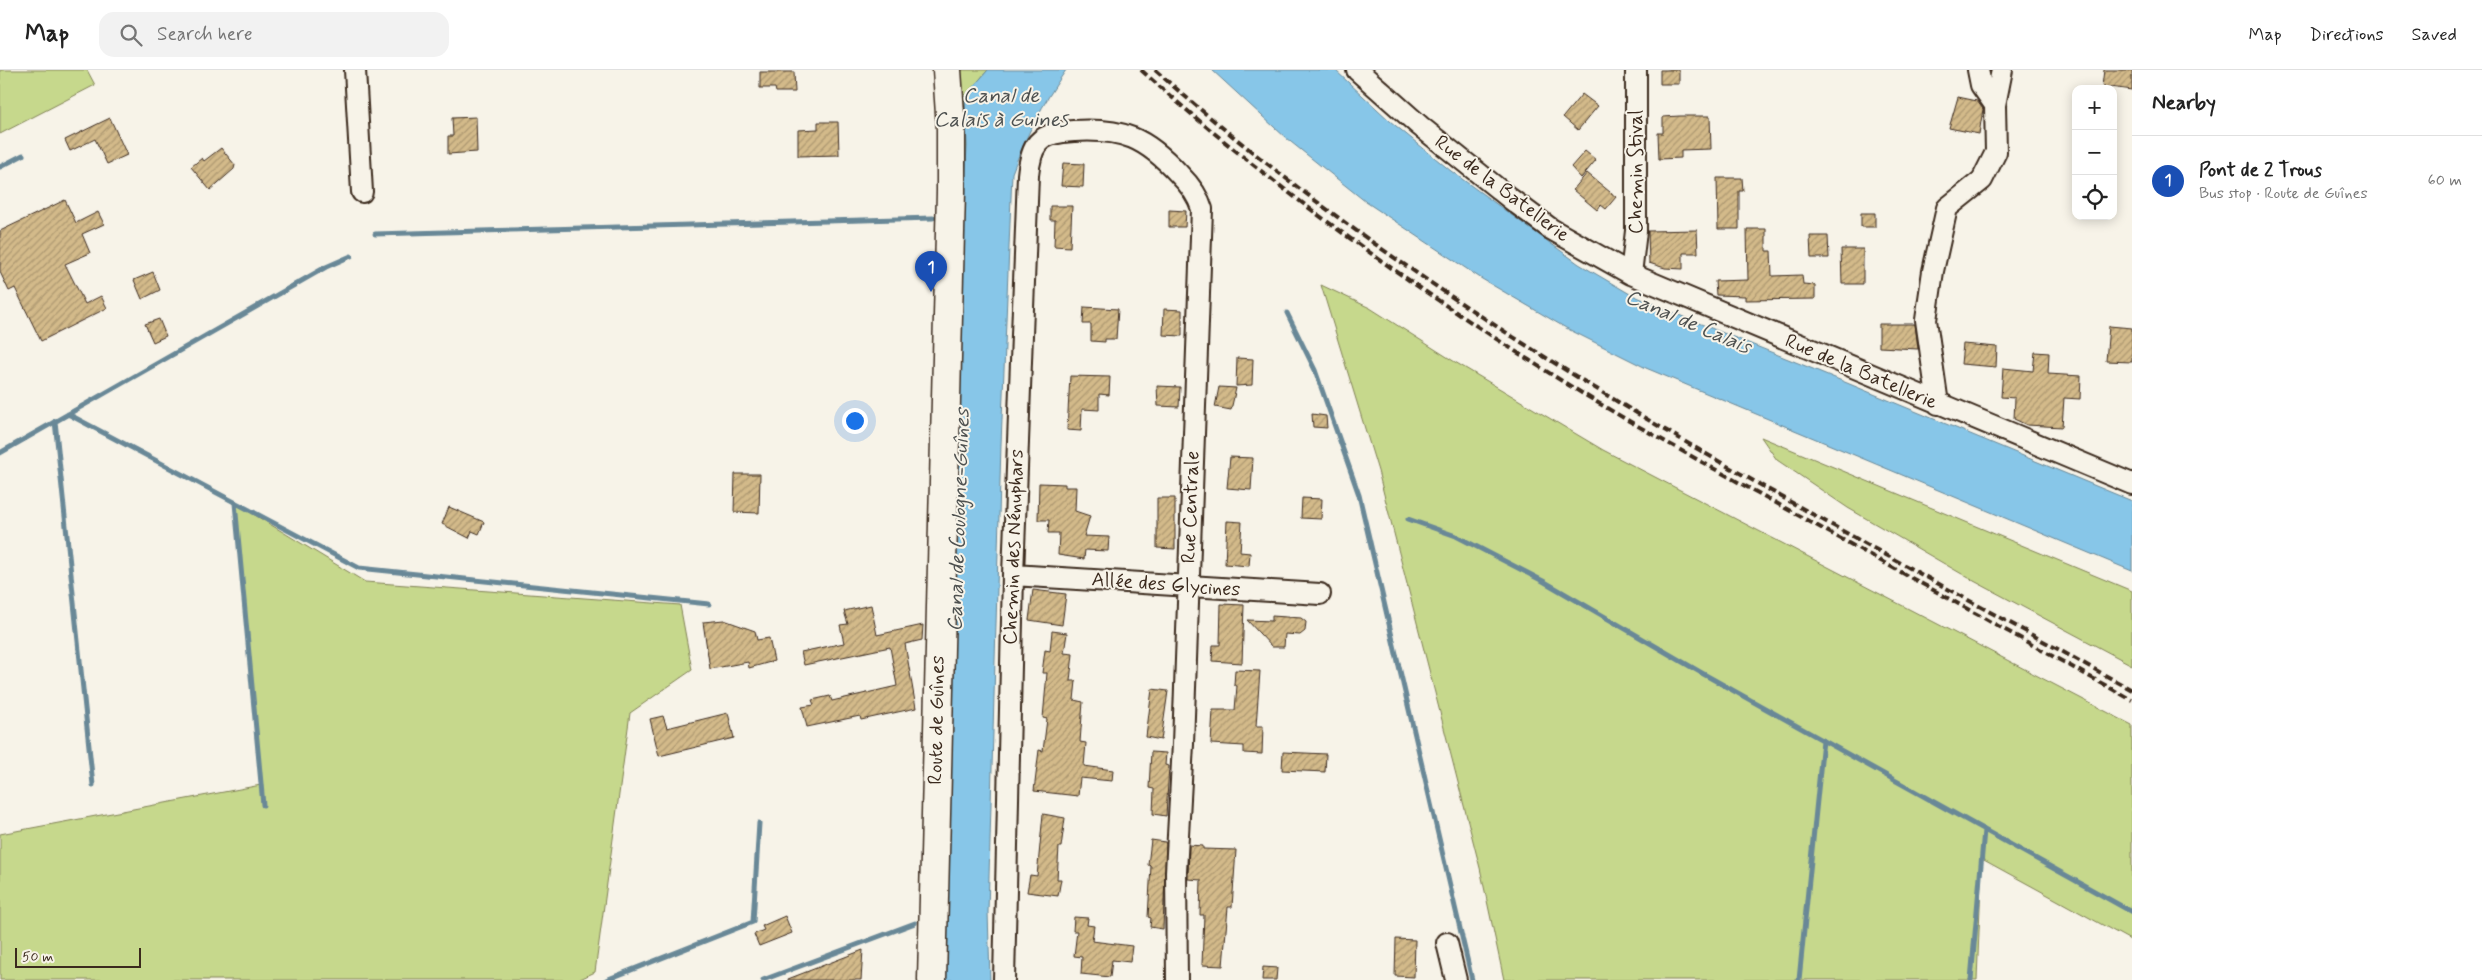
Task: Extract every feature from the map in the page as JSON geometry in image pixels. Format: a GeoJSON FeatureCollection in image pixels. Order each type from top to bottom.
{"type":"FeatureCollection","features":[{"type":"Feature","properties":{"kind":"main road","name":"Route de Guînes"},"geometry":{"type":"LineString","coordinates":[[932,980],[951,191],[951,121],[947,70]]}},
{"type":"Feature","properties":{"kind":"street"},"geometry":{"type":"LineString","coordinates":[[355,70],[362,192]]}},
{"type":"Feature","properties":{"kind":"street","name":"Rue de la Batellerie"},"geometry":{"type":"LineString","coordinates":[[1357,70],[1455,155],[1512,200],[1551,229],[1631,274],[2132,484]]}},
{"type":"Feature","properties":{"kind":"street","name":"Chemin Stival"},"geometry":{"type":"LineString","coordinates":[[1631,274],[1636,231],[1636,70]]}},
{"type":"Feature","properties":{"kind":"street"},"geometry":{"type":"LineString","coordinates":[[1978,70],[1981,84],[1995,105]]}},
{"type":"Feature","properties":{"kind":"street"},"geometry":{"type":"LineString","coordinates":[[1938,404],[1926,320],[1933,271],[1947,208],[1982,180],[1996,152],[1995,105],[2002,70]]}},
{"type":"Feature","properties":{"kind":"street","name":"Rue Centrale"},"geometry":{"type":"LineString","coordinates":[[1061,132],[1105,130],[1126,134],[1143,141],[1156,150],[1188,184],[1200,200],[1202,209],[1176,872],[1177,980]]}},
{"type":"Feature","properties":{"kind":"street","name":"Chemin des Nénuphars"},"geometry":{"type":"LineString","coordinates":[[1004,980],[1013,575],[1028,176],[1038,143],[1051,134],[1061,132]]}},
{"type":"Feature","properties":{"kind":"street","name":"Allée des Glycines"},"geometry":{"type":"LineString","coordinates":[[1013,575],[1320,594]]}},
{"type":"Feature","properties":{"kind":"street"},"geometry":{"type":"LineString","coordinates":[[1447,943],[1456,980]]}},
{"type":"Feature","properties":{"kind":"green space"},"geometry":{"type":"Polygon","coordinates":[[[0,70],[87,70],[95,85],[0,134],[0,70]]]}},
{"type":"Feature","properties":{"kind":"green space"},"geometry":{"type":"Polygon","coordinates":[[[960,70],[988,70],[965,96],[967,146],[965,209],[959,204],[960,70]]]}},
{"type":"Feature","properties":{"kind":"green space"},"geometry":{"type":"Polygon","coordinates":[[[1321,285],[1370,308],[1455,362],[1603,450],[2132,725],[2132,941],[1982,859],[1977,980],[1504,980],[1480,868],[1378,471],[1321,285]]]}},
{"type":"Feature","properties":{"kind":"green space"},"geometry":{"type":"Polygon","coordinates":[[[1761,437],[2132,591],[2132,665],[1974,581],[1848,508],[1777,460],[1761,437]]]}},
{"type":"Feature","properties":{"kind":"green space"},"geometry":{"type":"Polygon","coordinates":[[[235,503],[365,582],[680,605],[692,670],[630,713],[595,972],[578,980],[0,980],[0,834],[261,785],[235,503]]]}},
{"type":"Feature","properties":{"kind":"water","name":"Canal de Calais à Guines"},"geometry":{"type":"Polygon","coordinates":[[[988,70],[1066,70],[1036,120],[1023,145],[1012,173],[1001,444],[988,912],[990,980],[944,980],[963,226],[967,146],[965,96],[988,70]]]}},
{"type":"Feature","properties":{"kind":"water","name":"Canal de Calais"},"geometry":{"type":"Polygon","coordinates":[[[1212,70],[1335,70],[1390,121],[1451,171],[1579,264],[1630,294],[2132,501],[2132,571],[1646,368],[1566,328],[1482,279],[1366,202],[1286,138],[1212,70]]]}},
{"type":"Feature","properties":{"kind":"building"},"geometry":{"type":"Polygon","coordinates":[[[1660,70],[1679,70],[1679,84],[1660,84],[1660,70]]]}},
{"type":"Feature","properties":{"kind":"building"},"geometry":{"type":"Polygon","coordinates":[[[2104,70],[2132,70],[2132,90],[2117,88],[2117,85],[2102,85],[2104,70]]]}},
{"type":"Feature","properties":{"kind":"building"},"geometry":{"type":"Polygon","coordinates":[[[760,72],[794,72],[795,92],[776,92],[775,88],[760,88],[760,72]]]}},
{"type":"Feature","properties":{"kind":"building"},"geometry":{"type":"Polygon","coordinates":[[[1582,94],[1598,106],[1578,130],[1563,117],[1582,94]]]}},
{"type":"Feature","properties":{"kind":"building"},"geometry":{"type":"Polygon","coordinates":[[[1958,97],[1977,101],[1983,109],[1979,134],[1949,128],[1958,97]]]}},
{"type":"Feature","properties":{"kind":"building"},"geometry":{"type":"Polygon","coordinates":[[[1710,116],[1711,149],[1681,150],[1681,158],[1659,159],[1658,133],[1663,133],[1663,117],[1710,116]]]}},
{"type":"Feature","properties":{"kind":"building"},"geometry":{"type":"Polygon","coordinates":[[[476,117],[477,152],[448,154],[448,136],[453,136],[452,118],[476,117]]]}},
{"type":"Feature","properties":{"kind":"building"},"geometry":{"type":"Polygon","coordinates":[[[110,118],[127,155],[107,164],[95,139],[70,151],[65,140],[110,118]]]}},
{"type":"Feature","properties":{"kind":"building"},"geometry":{"type":"Polygon","coordinates":[[[818,122],[838,122],[839,155],[798,156],[798,130],[818,129],[818,122]]]}},
{"type":"Feature","properties":{"kind":"building"},"geometry":{"type":"Polygon","coordinates":[[[221,148],[235,165],[234,169],[210,190],[191,167],[202,158],[204,161],[221,148]]]}},
{"type":"Feature","properties":{"kind":"building"},"geometry":{"type":"Polygon","coordinates":[[[1585,151],[1596,160],[1581,178],[1571,167],[1585,151]]]}},
{"type":"Feature","properties":{"kind":"building"},"geometry":{"type":"Polygon","coordinates":[[[1063,163],[1084,164],[1083,187],[1061,186],[1063,163]]]}},
{"type":"Feature","properties":{"kind":"building"},"geometry":{"type":"Polygon","coordinates":[[[1587,173],[1616,197],[1606,209],[1601,205],[1597,210],[1573,190],[1587,173]]]}},
{"type":"Feature","properties":{"kind":"building"},"geometry":{"type":"Polygon","coordinates":[[[1717,178],[1742,178],[1743,191],[1739,191],[1739,229],[1718,229],[1717,178]]]}},
{"type":"Feature","properties":{"kind":"building"},"geometry":{"type":"Polygon","coordinates":[[[65,200],[76,223],[98,212],[104,224],[82,234],[90,253],[65,264],[85,304],[101,296],[107,308],[41,341],[15,288],[9,291],[0,272],[0,231],[65,200]]]}},
{"type":"Feature","properties":{"kind":"building"},"geometry":{"type":"Polygon","coordinates":[[[1050,206],[1072,206],[1070,247],[1054,246],[1055,220],[1050,220],[1050,206]]]}},
{"type":"Feature","properties":{"kind":"building"},"geometry":{"type":"Polygon","coordinates":[[[1169,210],[1186,211],[1185,227],[1169,227],[1169,210]]]}},
{"type":"Feature","properties":{"kind":"building"},"geometry":{"type":"Polygon","coordinates":[[[1861,213],[1875,213],[1875,227],[1861,227],[1861,213]]]}},
{"type":"Feature","properties":{"kind":"building"},"geometry":{"type":"Polygon","coordinates":[[[1747,229],[1766,229],[1766,251],[1771,251],[1772,276],[1802,275],[1803,284],[1815,285],[1815,299],[1745,300],[1745,296],[1716,295],[1715,281],[1748,280],[1747,229]]]}},
{"type":"Feature","properties":{"kind":"building"},"geometry":{"type":"Polygon","coordinates":[[[1697,230],[1698,253],[1683,253],[1683,269],[1665,268],[1649,263],[1648,231],[1697,230]]]}},
{"type":"Feature","properties":{"kind":"building"},"geometry":{"type":"Polygon","coordinates":[[[1810,236],[1828,236],[1829,258],[1811,258],[1810,236]]]}},
{"type":"Feature","properties":{"kind":"building"},"geometry":{"type":"Polygon","coordinates":[[[1841,249],[1863,249],[1863,284],[1842,284],[1841,249]]]}},
{"type":"Feature","properties":{"kind":"building"},"geometry":{"type":"Polygon","coordinates":[[[153,272],[160,290],[142,299],[134,280],[153,272]]]}},
{"type":"Feature","properties":{"kind":"building"},"geometry":{"type":"Polygon","coordinates":[[[1084,307],[1118,309],[1116,339],[1105,339],[1105,342],[1091,341],[1091,324],[1083,324],[1084,307]]]}},
{"type":"Feature","properties":{"kind":"building"},"geometry":{"type":"Polygon","coordinates":[[[1164,309],[1182,310],[1182,336],[1163,335],[1164,309]]]}},
{"type":"Feature","properties":{"kind":"building"},"geometry":{"type":"Polygon","coordinates":[[[159,319],[166,336],[153,342],[145,324],[159,319]]]}},
{"type":"Feature","properties":{"kind":"building"},"geometry":{"type":"Polygon","coordinates":[[[1879,324],[1915,324],[1918,349],[1879,347],[1879,324]]]}},
{"type":"Feature","properties":{"kind":"building"},"geometry":{"type":"Polygon","coordinates":[[[2109,326],[2132,328],[2132,362],[2106,361],[2109,326]]]}},
{"type":"Feature","properties":{"kind":"building"},"geometry":{"type":"Polygon","coordinates":[[[1963,344],[1997,347],[1996,367],[1961,364],[1963,344]]]}},
{"type":"Feature","properties":{"kind":"building"},"geometry":{"type":"Polygon","coordinates":[[[2035,352],[2049,353],[2048,374],[2081,376],[2080,399],[2064,398],[2062,427],[2027,425],[2014,419],[2015,398],[2001,397],[2003,368],[2033,371],[2035,352]]]}},
{"type":"Feature","properties":{"kind":"building"},"geometry":{"type":"Polygon","coordinates":[[[1237,358],[1253,359],[1252,385],[1236,386],[1237,358]]]}},
{"type":"Feature","properties":{"kind":"building"},"geometry":{"type":"Polygon","coordinates":[[[1070,376],[1110,377],[1109,395],[1099,394],[1099,410],[1082,409],[1081,431],[1067,430],[1070,376]]]}},
{"type":"Feature","properties":{"kind":"building"},"geometry":{"type":"Polygon","coordinates":[[[1157,386],[1180,387],[1179,407],[1158,406],[1157,386]]]}},
{"type":"Feature","properties":{"kind":"building"},"geometry":{"type":"Polygon","coordinates":[[[1219,387],[1236,388],[1231,410],[1215,407],[1219,387]]]}},
{"type":"Feature","properties":{"kind":"building"},"geometry":{"type":"Polygon","coordinates":[[[1312,414],[1326,416],[1327,428],[1313,427],[1312,414]]]}},
{"type":"Feature","properties":{"kind":"building"},"geometry":{"type":"Polygon","coordinates":[[[1230,457],[1253,458],[1251,490],[1227,488],[1230,457]]]}},
{"type":"Feature","properties":{"kind":"building"},"geometry":{"type":"Polygon","coordinates":[[[735,474],[760,474],[759,513],[734,512],[735,474]]]}},
{"type":"Feature","properties":{"kind":"building"},"geometry":{"type":"Polygon","coordinates":[[[1039,483],[1065,484],[1065,487],[1076,487],[1075,511],[1090,516],[1084,536],[1109,537],[1108,551],[1085,550],[1084,559],[1058,555],[1059,533],[1048,533],[1049,520],[1038,520],[1039,483]]]}},
{"type":"Feature","properties":{"kind":"building"},"geometry":{"type":"Polygon","coordinates":[[[1157,498],[1175,498],[1175,549],[1157,548],[1157,498]]]}},
{"type":"Feature","properties":{"kind":"building"},"geometry":{"type":"Polygon","coordinates":[[[1302,498],[1322,499],[1321,519],[1301,518],[1302,498]]]}},
{"type":"Feature","properties":{"kind":"building"},"geometry":{"type":"Polygon","coordinates":[[[449,507],[484,522],[479,534],[472,531],[469,538],[442,524],[449,507]]]}},
{"type":"Feature","properties":{"kind":"building"},"geometry":{"type":"Polygon","coordinates":[[[1227,521],[1242,522],[1240,552],[1250,553],[1249,566],[1225,564],[1227,521]]]}},
{"type":"Feature","properties":{"kind":"building"},"geometry":{"type":"Polygon","coordinates":[[[1033,590],[1066,594],[1062,625],[1029,620],[1033,590]]]}},
{"type":"Feature","properties":{"kind":"building"},"geometry":{"type":"Polygon","coordinates":[[[1221,604],[1244,605],[1242,663],[1212,661],[1213,645],[1220,645],[1221,604]]]}},
{"type":"Feature","properties":{"kind":"building"},"geometry":{"type":"Polygon","coordinates":[[[871,605],[877,635],[923,625],[922,640],[905,644],[916,708],[861,720],[860,716],[807,727],[802,707],[814,705],[812,700],[830,696],[832,701],[897,686],[890,647],[804,665],[801,652],[844,643],[840,625],[848,624],[844,611],[871,605]]]}},
{"type":"Feature","properties":{"kind":"building"},"geometry":{"type":"Polygon","coordinates":[[[1272,616],[1301,618],[1306,622],[1305,631],[1300,635],[1285,634],[1284,647],[1272,647],[1247,620],[1272,621],[1272,616]]]}},
{"type":"Feature","properties":{"kind":"building"},"geometry":{"type":"Polygon","coordinates":[[[724,620],[755,631],[757,640],[769,638],[774,661],[749,668],[748,662],[710,669],[703,622],[724,620]]]}},
{"type":"Feature","properties":{"kind":"building"},"geometry":{"type":"Polygon","coordinates":[[[1052,631],[1067,633],[1064,653],[1073,654],[1070,681],[1076,681],[1074,700],[1083,702],[1080,742],[1086,743],[1084,766],[1113,770],[1112,781],[1080,778],[1078,796],[1034,791],[1039,750],[1043,751],[1047,719],[1043,718],[1047,673],[1042,673],[1045,650],[1050,651],[1052,631]]]}},
{"type":"Feature","properties":{"kind":"building"},"geometry":{"type":"Polygon","coordinates":[[[1235,670],[1260,671],[1256,726],[1263,726],[1262,754],[1244,753],[1244,746],[1211,744],[1213,710],[1235,710],[1237,686],[1234,685],[1235,670]]]}},
{"type":"Feature","properties":{"kind":"building"},"geometry":{"type":"Polygon","coordinates":[[[1152,689],[1168,691],[1161,740],[1146,737],[1152,689]]]}},
{"type":"Feature","properties":{"kind":"building"},"geometry":{"type":"Polygon","coordinates":[[[728,713],[734,738],[659,756],[650,719],[663,716],[667,728],[728,713]]]}},
{"type":"Feature","properties":{"kind":"building"},"geometry":{"type":"Polygon","coordinates":[[[1151,752],[1166,753],[1165,765],[1169,766],[1166,816],[1153,814],[1154,789],[1149,788],[1151,752]]]}},
{"type":"Feature","properties":{"kind":"building"},"geometry":{"type":"Polygon","coordinates":[[[1283,752],[1326,754],[1325,772],[1282,770],[1283,752]]]}},
{"type":"Feature","properties":{"kind":"building"},"geometry":{"type":"Polygon","coordinates":[[[1043,814],[1065,818],[1061,847],[1059,847],[1057,879],[1061,879],[1058,896],[1027,892],[1030,875],[1037,876],[1043,814]]]}},
{"type":"Feature","properties":{"kind":"building"},"geometry":{"type":"Polygon","coordinates":[[[1151,840],[1165,842],[1166,844],[1163,929],[1150,927],[1151,918],[1148,917],[1151,866],[1148,865],[1151,840]]]}},
{"type":"Feature","properties":{"kind":"building"},"geometry":{"type":"Polygon","coordinates":[[[1189,845],[1203,846],[1203,849],[1236,850],[1232,907],[1228,907],[1223,966],[1202,965],[1204,915],[1200,915],[1201,880],[1188,879],[1189,845]]]}},
{"type":"Feature","properties":{"kind":"building"},"geometry":{"type":"Polygon","coordinates":[[[785,916],[792,933],[759,946],[754,934],[764,930],[762,926],[785,916]]]}},
{"type":"Feature","properties":{"kind":"building"},"geometry":{"type":"Polygon","coordinates":[[[1074,917],[1088,918],[1087,925],[1094,926],[1092,941],[1132,946],[1130,962],[1112,960],[1110,977],[1081,974],[1082,957],[1074,956],[1077,931],[1073,931],[1074,917]]]}},
{"type":"Feature","properties":{"kind":"building"},"geometry":{"type":"Polygon","coordinates":[[[1396,939],[1415,940],[1414,977],[1395,976],[1396,939]]]}},
{"type":"Feature","properties":{"kind":"building"},"geometry":{"type":"Polygon","coordinates":[[[863,950],[861,980],[788,980],[788,979],[863,950]]]}},
{"type":"Feature","properties":{"kind":"building"},"geometry":{"type":"Polygon","coordinates":[[[1263,967],[1277,968],[1276,980],[1262,980],[1263,967]]]}},
{"type":"Feature","properties":{"kind":"waterway"},"geometry":{"type":"LineString","coordinates":[[0,167],[23,155]]}},
{"type":"Feature","properties":{"kind":"waterway"},"geometry":{"type":"LineString","coordinates":[[375,234],[933,218]]}},
{"type":"Feature","properties":{"kind":"waterway"},"geometry":{"type":"LineString","coordinates":[[0,453],[326,267],[351,256]]}},
{"type":"Feature","properties":{"kind":"waterway"},"geometry":{"type":"LineString","coordinates":[[1287,313],[1315,370],[1359,495],[1472,980]]}},
{"type":"Feature","properties":{"kind":"waterway"},"geometry":{"type":"LineString","coordinates":[[68,414],[359,568],[709,604]]}},
{"type":"Feature","properties":{"kind":"waterway"},"geometry":{"type":"LineString","coordinates":[[55,421],[93,785]]}},
{"type":"Feature","properties":{"kind":"waterway"},"geometry":{"type":"LineString","coordinates":[[235,503],[263,805]]}},
{"type":"Feature","properties":{"kind":"waterway"},"geometry":{"type":"LineString","coordinates":[[1408,519],[1456,536],[1543,581],[1700,672],[2132,912]]}},
{"type":"Feature","properties":{"kind":"waterway"},"geometry":{"type":"LineString","coordinates":[[1799,980],[1823,740]]}},
{"type":"Feature","properties":{"kind":"waterway"},"geometry":{"type":"LineString","coordinates":[[606,980],[753,922],[759,823]]}},
{"type":"Feature","properties":{"kind":"waterway"},"geometry":{"type":"LineString","coordinates":[[1971,980],[1984,830]]}},
{"type":"Feature","properties":{"kind":"waterway"},"geometry":{"type":"LineString","coordinates":[[763,980],[915,923]]}},
{"type":"Feature","properties":{"kind":"railway"},"geometry":{"type":"LineString","coordinates":[[1141,70],[1233,149],[1329,223],[1428,293],[1529,360],[1656,436],[2132,700]]}},
{"type":"Feature","properties":{"kind":"railway"},"geometry":{"type":"LineString","coordinates":[[1155,70],[1266,163],[1383,249],[1503,330],[1626,407],[1751,480],[2132,690]]}},
{"type":"Feature","properties":{"kind":"place","name":"Pont de 2 Trous"},"geometry":{"type":"Point","coordinates":[931,292]}},
{"type":"Feature","properties":{"kind":"water label","name":"Canal de Coulogne-Guînes"},"geometry":{"type":"Point","coordinates":[959,520]}}]}
